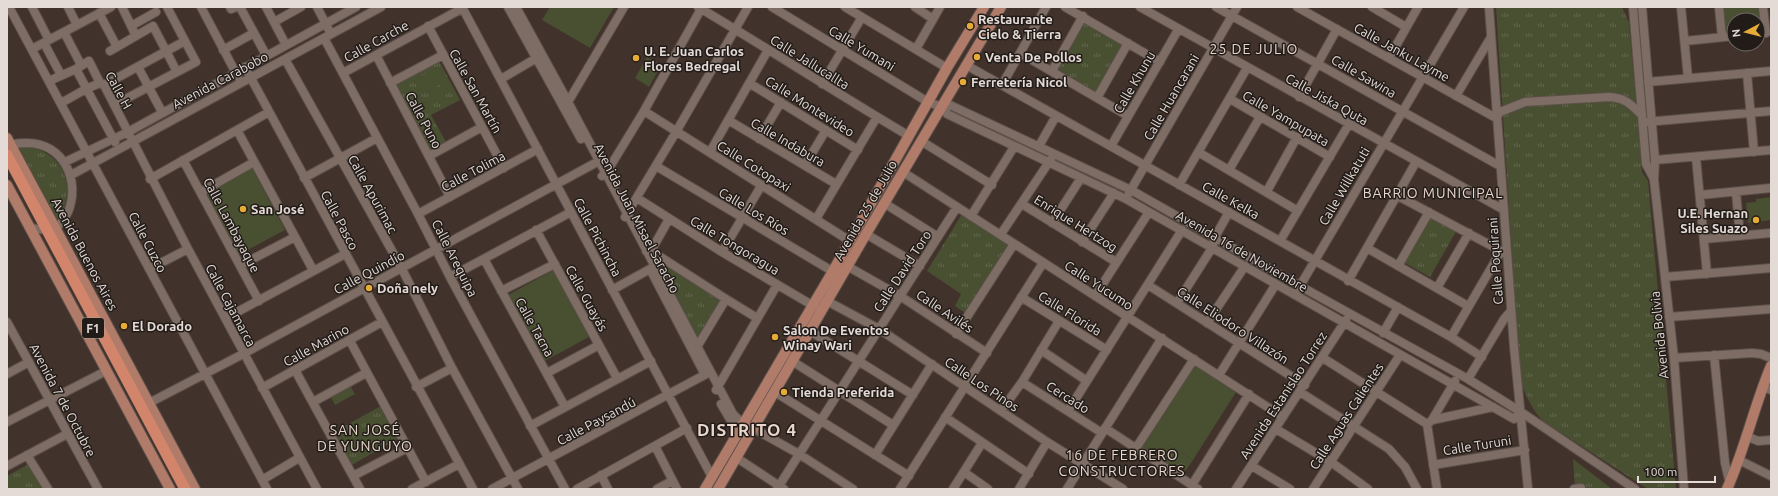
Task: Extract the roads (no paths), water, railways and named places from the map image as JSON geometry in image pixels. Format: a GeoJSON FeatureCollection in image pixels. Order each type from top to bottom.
{"type":"FeatureCollection","features":[{"type":"Feature","properties":{"kind":"highway","name":"Avenida Buenos Aires"},"geometry":{"type":"LineString","coordinates":[[8,147],[43,229],[179,489]]}},
{"type":"Feature","properties":{"kind":"highway","name":"Avenida Buenos Aires"},"geometry":{"type":"LineString","coordinates":[[7,168],[43,229],[186,489]]}},
{"type":"Feature","properties":{"kind":"main road","name":"Avenida 25 de Julio"},"geometry":{"type":"LineString","coordinates":[[718,489],[810,330],[817,308],[827,301],[850,241],[947,68],[984,7]]}},
{"type":"Feature","properties":{"kind":"main road","name":"Avenida 25 de Julio"},"geometry":{"type":"LineString","coordinates":[[705,489],[742,426],[837,274],[847,266],[921,141],[943,107],[1001,7]]}},
{"type":"Feature","properties":{"kind":"main road","name":"Avenida Buenos Aires"},"geometry":{"type":"LineString","coordinates":[[7,187],[43,229],[149,403],[195,489]]}},
{"type":"Feature","properties":{"kind":"main road","name":"Avenida Buenos Aires"},"geometry":{"type":"LineString","coordinates":[[43,229],[106,371],[170,489]]}},
{"type":"Feature","properties":{"kind":"main road"},"geometry":{"type":"LineString","coordinates":[[1729,487],[1746,436],[1766,389],[1771,366]]}},
{"type":"Feature","properties":{"kind":"street","name":"Calle Cuzco"},"geometry":{"type":"LineString","coordinates":[[9,7],[267,489]]}},
{"type":"Feature","properties":{"kind":"street"},"geometry":{"type":"LineString","coordinates":[[32,7],[62,75]]}},
{"type":"Feature","properties":{"kind":"street"},"geometry":{"type":"LineString","coordinates":[[68,7],[77,25]]}},
{"type":"Feature","properties":{"kind":"street"},"geometry":{"type":"LineString","coordinates":[[122,7],[136,36]]}},
{"type":"Feature","properties":{"kind":"street"},"geometry":{"type":"LineString","coordinates":[[114,105],[196,62],[168,7]]}},
{"type":"Feature","properties":{"kind":"street"},"geometry":{"type":"LineString","coordinates":[[201,7],[240,83]]}},
{"type":"Feature","properties":{"kind":"street"},"geometry":{"type":"LineString","coordinates":[[230,7],[231,9],[236,7]]}},
{"type":"Feature","properties":{"kind":"street"},"geometry":{"type":"LineString","coordinates":[[240,7],[266,55]]}},
{"type":"Feature","properties":{"kind":"street"},"geometry":{"type":"LineString","coordinates":[[266,7],[286,45]]}},
{"type":"Feature","properties":{"kind":"street"},"geometry":{"type":"LineString","coordinates":[[274,22],[302,7]]}},
{"type":"Feature","properties":{"kind":"street","name":"Calle Arequipa"},"geometry":{"type":"LineString","coordinates":[[317,7],[326,23],[328,36],[343,74],[437,249],[450,277],[565,489]]}},
{"type":"Feature","properties":{"kind":"street","name":"Avenida Carabobo"},"geometry":{"type":"LineString","coordinates":[[65,162],[128,132],[356,7]]}},
{"type":"Feature","properties":{"kind":"street","name":"Avenida Carabobo"},"geometry":{"type":"LineString","coordinates":[[71,174],[381,7]]}},
{"type":"Feature","properties":{"kind":"street","name":"Avenida Juan Misael Saracho"},"geometry":{"type":"LineString","coordinates":[[508,7],[539,57],[565,104],[625,216],[650,269],[716,389],[733,414],[742,426],[799,454],[852,489]]}},
{"type":"Feature","properties":{"kind":"street","name":"Avenida Juan Misael Saracho"},"geometry":{"type":"LineString","coordinates":[[516,7],[539,57]]}},
{"type":"Feature","properties":{"kind":"street"},"geometry":{"type":"LineString","coordinates":[[565,104],[624,7]]}},
{"type":"Feature","properties":{"kind":"street"},"geometry":{"type":"LineString","coordinates":[[625,216],[656,166],[748,7]]}},
{"type":"Feature","properties":{"kind":"street","name":"Calle Yumani"},"geometry":{"type":"LineString","coordinates":[[772,7],[928,102],[943,107]]}},
{"type":"Feature","properties":{"kind":"street"},"geometry":{"type":"LineString","coordinates":[[845,7],[947,68]]}},
{"type":"Feature","properties":{"kind":"street"},"geometry":{"type":"LineString","coordinates":[[915,7],[933,18]]}},
{"type":"Feature","properties":{"kind":"street"},"geometry":{"type":"LineString","coordinates":[[916,49],[940,7]]}},
{"type":"Feature","properties":{"kind":"street"},"geometry":{"type":"LineString","coordinates":[[1002,85],[1046,7]]}},
{"type":"Feature","properties":{"kind":"street"},"geometry":{"type":"LineString","coordinates":[[1065,7],[1083,16],[1160,62]]}},
{"type":"Feature","properties":{"kind":"street","name":"Calle Jiska Quta"},"geometry":{"type":"LineString","coordinates":[[1140,7],[1178,30],[1504,210]]}},
{"type":"Feature","properties":{"kind":"street","name":"Calle Sawina"},"geometry":{"type":"LineString","coordinates":[[1216,7],[1500,166]]}},
{"type":"Feature","properties":{"kind":"street","name":"Calle Huancarani"},"geometry":{"type":"LineString","coordinates":[[1126,199],[1237,7]]}},
{"type":"Feature","properties":{"kind":"street","name":"Calle Janku Layme"},"geometry":{"type":"LineString","coordinates":[[1297,7],[1496,118]]}},
{"type":"Feature","properties":{"kind":"street"},"geometry":{"type":"LineString","coordinates":[[1389,58],[1418,7]]}},
{"type":"Feature","properties":{"kind":"street","name":"Calle Willkatuti"},"geometry":{"type":"LineString","coordinates":[[1295,295],[1464,7]]}},
{"type":"Feature","properties":{"kind":"street","name":"Calle Poquirani"},"geometry":{"type":"LineString","coordinates":[[1489,7],[1504,210],[1504,252],[1528,489]]}},
{"type":"Feature","properties":{"kind":"street","name":"Avenida Bolivia"},"geometry":{"type":"LineString","coordinates":[[1633,7],[1646,164],[1654,180]]}},
{"type":"Feature","properties":{"kind":"street","name":"Avenida Bolivia"},"geometry":{"type":"LineString","coordinates":[[1642,7],[1655,160],[1654,180],[1674,358],[1684,489]]}},
{"type":"Feature","properties":{"kind":"street"},"geometry":{"type":"LineString","coordinates":[[1681,7],[1688,78]]}},
{"type":"Feature","properties":{"kind":"street"},"geometry":{"type":"LineString","coordinates":[[1719,7],[1722,37]]}},
{"type":"Feature","properties":{"kind":"street","name":"Calle Carche"},"geometry":{"type":"LineString","coordinates":[[343,74],[463,8]]}},
{"type":"Feature","properties":{"kind":"street","name":"Calle Pichincha"},"geometry":{"type":"LineString","coordinates":[[463,8],[712,477]]}},
{"type":"Feature","properties":{"kind":"street"},"geometry":{"type":"LineString","coordinates":[[603,174],[608,170],[644,111],[700,8]]}},
{"type":"Feature","properties":{"kind":"street","name":"Calle Jallucallta"},"geometry":{"type":"LineString","coordinates":[[700,8],[735,28],[822,84],[909,136]]}},
{"type":"Feature","properties":{"kind":"street"},"geometry":{"type":"LineString","coordinates":[[1375,8],[1406,27]]}},
{"type":"Feature","properties":{"kind":"street"},"geometry":{"type":"LineString","coordinates":[[32,49],[105,9],[114,49],[154,26],[177,72]]}},
{"type":"Feature","properties":{"kind":"street"},"geometry":{"type":"LineString","coordinates":[[131,26],[156,12]]}},
{"type":"Feature","properties":{"kind":"street"},"geometry":{"type":"LineString","coordinates":[[1052,71],[1083,16]]}},
{"type":"Feature","properties":{"kind":"street"},"geometry":{"type":"LineString","coordinates":[[822,84],[862,17]]}},
{"type":"Feature","properties":{"kind":"street","name":"Calle San Martín"},"geometry":{"type":"LineString","coordinates":[[428,26],[504,168]]}},
{"type":"Feature","properties":{"kind":"street"},"geometry":{"type":"LineString","coordinates":[[1299,97],[1337,29]]}},
{"type":"Feature","properties":{"kind":"street","name":"Calle Khunu"},"geometry":{"type":"LineString","coordinates":[[1111,146],[1178,30]]}},
{"type":"Feature","properties":{"kind":"street"},"geometry":{"type":"LineString","coordinates":[[64,32],[86,89],[119,148]]}},
{"type":"Feature","properties":{"kind":"street"},"geometry":{"type":"LineString","coordinates":[[223,50],[254,33]]}},
{"type":"Feature","properties":{"kind":"street"},"geometry":{"type":"LineString","coordinates":[[1456,96],[1491,37]]}},
{"type":"Feature","properties":{"kind":"street"},"geometry":{"type":"LineString","coordinates":[[1685,41],[1726,37]]}},
{"type":"Feature","properties":{"kind":"street"},"geometry":{"type":"LineString","coordinates":[[61,103],[86,89],[102,84],[138,66],[185,41]]}},
{"type":"Feature","properties":{"kind":"street"},"geometry":{"type":"LineString","coordinates":[[1097,98],[1128,43]]}},
{"type":"Feature","properties":{"kind":"street"},"geometry":{"type":"LineString","coordinates":[[710,152],[768,50]]}},
{"type":"Feature","properties":{"kind":"street"},"geometry":{"type":"LineString","coordinates":[[1020,53],[1128,116]]}},
{"type":"Feature","properties":{"kind":"street","name":"Calle Puno"},"geometry":{"type":"LineString","coordinates":[[376,55],[450,197]]}},
{"type":"Feature","properties":{"kind":"street"},"geometry":{"type":"LineString","coordinates":[[390,83],[443,55]]}},
{"type":"Feature","properties":{"kind":"street"},"geometry":{"type":"LineString","coordinates":[[501,79],[539,57]]}},
{"type":"Feature","properties":{"kind":"street","name":"Calle Apurimac"},"geometry":{"type":"LineString","coordinates":[[285,59],[401,267],[452,368],[518,489]]}},
{"type":"Feature","properties":{"kind":"street","name":"Calle H"},"geometry":{"type":"LineString","coordinates":[[78,67],[89,61],[128,132]]}},
{"type":"Feature","properties":{"kind":"street","name":"Calle Kelka"},"geometry":{"type":"LineString","coordinates":[[966,65],[1280,241],[1314,262],[1398,307],[1451,337],[1482,357]]}},
{"type":"Feature","properties":{"kind":"street"},"geometry":{"type":"LineString","coordinates":[[138,66],[162,112]]}},
{"type":"Feature","properties":{"kind":"street"},"geometry":{"type":"LineString","coordinates":[[49,81],[78,67]]}},
{"type":"Feature","properties":{"kind":"street","name":"Calle Pasco"},"geometry":{"type":"LineString","coordinates":[[245,67],[416,387],[473,489]]}},
{"type":"Feature","properties":{"kind":"street"},"geometry":{"type":"LineString","coordinates":[[1179,185],[1248,68]]}},
{"type":"Feature","properties":{"kind":"street"},"geometry":{"type":"LineString","coordinates":[[1648,82],[1771,71]]}},
{"type":"Feature","properties":{"kind":"street"},"geometry":{"type":"LineString","coordinates":[[1747,73],[1754,152]]}},
{"type":"Feature","properties":{"kind":"street","name":"Calle Montevideo"},"geometry":{"type":"LineString","coordinates":[[749,83],[858,150]]}},
{"type":"Feature","properties":{"kind":"street"},"geometry":{"type":"LineString","coordinates":[[1496,118],[1500,112],[1525,102],[1609,97],[1620,98],[1629,102],[1642,119],[1652,121],[1771,111]]}},
{"type":"Feature","properties":{"kind":"street","name":"Calle Yampupata"},"geometry":{"type":"LineString","coordinates":[[1230,99],[1298,137],[1330,157]]}},
{"type":"Feature","properties":{"kind":"street"},"geometry":{"type":"LineString","coordinates":[[759,139],[781,102]]}},
{"type":"Feature","properties":{"kind":"street","name":"Avenida 16 de Noviembre"},"geometry":{"type":"LineString","coordinates":[[1521,412],[1514,419],[1344,324],[1126,199],[947,114],[943,107],[950,106],[1131,190],[1468,379],[1521,412],[1635,489]]}},
{"type":"Feature","properties":{"kind":"street","name":"Calle Cotopaxi"},"geometry":{"type":"LineString","coordinates":[[644,111],[850,241]]}},
{"type":"Feature","properties":{"kind":"street"},"geometry":{"type":"LineString","coordinates":[[150,178],[269,112]]}},
{"type":"Feature","properties":{"kind":"street"},"geometry":{"type":"LineString","coordinates":[[1039,146],[1056,116]]}},
{"type":"Feature","properties":{"kind":"street"},"geometry":{"type":"LineString","coordinates":[[816,219],[877,117]]}},
{"type":"Feature","properties":{"kind":"street"},"geometry":{"type":"LineString","coordinates":[[1229,170],[1260,117]]}},
{"type":"Feature","properties":{"kind":"street","name":"Calle Indabura"},"geometry":{"type":"LineString","coordinates":[[728,120],[836,184]]}},
{"type":"Feature","properties":{"kind":"street"},"geometry":{"type":"LineString","coordinates":[[1280,241],[1349,124]]}},
{"type":"Feature","properties":{"kind":"street"},"geometry":{"type":"LineString","coordinates":[[429,156],[482,127]]}},
{"type":"Feature","properties":{"kind":"street"},"geometry":{"type":"LineString","coordinates":[[237,130],[313,270]]}},
{"type":"Feature","properties":{"kind":"street"},"geometry":{"type":"LineString","coordinates":[[805,165],[826,130]]}},
{"type":"Feature","properties":{"kind":"street","name":"Calle Cajamarca"},"geometry":{"type":"LineString","coordinates":[[128,132],[150,178],[226,318],[243,354],[317,489]]}},
{"type":"Feature","properties":{"kind":"street"},"geometry":{"type":"LineString","coordinates":[[1266,191],[1298,137]]}},
{"type":"Feature","properties":{"kind":"street"},"geometry":{"type":"LineString","coordinates":[[304,178],[377,138]]}},
{"type":"Feature","properties":{"kind":"street"},"geometry":{"type":"LineString","coordinates":[[921,141],[992,185]]}},
{"type":"Feature","properties":{"kind":"street"},"geometry":{"type":"LineString","coordinates":[[8,147],[18,142],[32,143],[45,147],[65,162],[71,174],[72,189],[70,207],[62,223],[43,229]]}},
{"type":"Feature","properties":{"kind":"street"},"geometry":{"type":"LineString","coordinates":[[971,216],[992,185],[1014,147]]}},
{"type":"Feature","properties":{"kind":"street","name":"Calle Tolima"},"geometry":{"type":"LineString","coordinates":[[418,214],[538,149]]}},
{"type":"Feature","properties":{"kind":"street"},"geometry":{"type":"LineString","coordinates":[[1655,160],[1771,150]]}},
{"type":"Feature","properties":{"kind":"street"},"geometry":{"type":"LineString","coordinates":[[1198,152],[1298,211]]}},
{"type":"Feature","properties":{"kind":"street"},"geometry":{"type":"LineString","coordinates":[[1001,234],[1054,154]]}},
{"type":"Feature","properties":{"kind":"street"},"geometry":{"type":"LineString","coordinates":[[1696,157],[1707,274]]}},
{"type":"Feature","properties":{"kind":"street","name":"Calle Lambayaque"},"geometry":{"type":"LineString","coordinates":[[183,160],[241,265],[259,301]]}},
{"type":"Feature","properties":{"kind":"street"},"geometry":{"type":"LineString","coordinates":[[201,192],[254,162]]}},
{"type":"Feature","properties":{"kind":"street","name":"Calle Quindío"},"geometry":{"type":"LineString","coordinates":[[149,403],[243,354],[597,162]]}},
{"type":"Feature","properties":{"kind":"street"},"geometry":{"type":"LineString","coordinates":[[1348,281],[1398,196],[1416,162]]}},
{"type":"Feature","properties":{"kind":"street","name":"Calle Los Ríos"},"geometry":{"type":"LineString","coordinates":[[656,166],[837,274]]}},
{"type":"Feature","properties":{"kind":"street","name":"Calle Yucumo"},"geometry":{"type":"LineString","coordinates":[[903,172],[1283,417]]}},
{"type":"Feature","properties":{"kind":"street"},"geometry":{"type":"LineString","coordinates":[[1052,223],[1081,178]]}},
{"type":"Feature","properties":{"kind":"street"},"geometry":{"type":"LineString","coordinates":[[722,252],[761,186]]}},
{"type":"Feature","properties":{"kind":"street"},"geometry":{"type":"LineString","coordinates":[[1700,195],[1771,188]]}},
{"type":"Feature","properties":{"kind":"street"},"geometry":{"type":"LineString","coordinates":[[1736,192],[1740,236]]}},
{"type":"Feature","properties":{"kind":"street"},"geometry":{"type":"LineString","coordinates":[[1082,242],[1114,193]]}},
{"type":"Feature","properties":{"kind":"street"},"geometry":{"type":"LineString","coordinates":[[1398,196],[1504,252],[1468,306],[1451,337]]}},
{"type":"Feature","properties":{"kind":"street","name":"Calle Tongoragua"},"geometry":{"type":"LineString","coordinates":[[637,198],[722,252],[817,308]]}},
{"type":"Feature","properties":{"kind":"street"},"geometry":{"type":"LineString","coordinates":[[884,203],[938,237]]}},
{"type":"Feature","properties":{"kind":"street","name":"Enrique Hertzog"},"geometry":{"type":"LineString","coordinates":[[1022,204],[1116,262]]}},
{"type":"Feature","properties":{"kind":"street","name":"Calle David Toro"},"geometry":{"type":"LineString","coordinates":[[780,488],[799,454],[822,421],[859,360],[957,207]]}},
{"type":"Feature","properties":{"kind":"street"},"geometry":{"type":"LineString","coordinates":[[450,277],[571,212]]}},
{"type":"Feature","properties":{"kind":"street"},"geometry":{"type":"LineString","coordinates":[[1095,296],[1149,212]]}},
{"type":"Feature","properties":{"kind":"street"},"geometry":{"type":"LineString","coordinates":[[1177,303],[1212,248],[1215,237],[1228,212]]}},
{"type":"Feature","properties":{"kind":"street"},"geometry":{"type":"LineString","coordinates":[[1398,266],[1429,212]]}},
{"type":"Feature","properties":{"kind":"street","name":"Avenida Juan Misael Saracho"},"geometry":{"type":"LineString","coordinates":[[625,216],[649,251],[698,347],[708,373]]}},
{"type":"Feature","properties":{"kind":"street"},"geometry":{"type":"LineString","coordinates":[[669,219],[649,251],[757,318]]}},
{"type":"Feature","properties":{"kind":"street","name":"Calle Guayás"},"geometry":{"type":"LineString","coordinates":[[536,230],[617,378]]}},
{"type":"Feature","properties":{"kind":"street"},"geometry":{"type":"LineString","coordinates":[[1068,411],[1182,230]]}},
{"type":"Feature","properties":{"kind":"street"},"geometry":{"type":"LineString","coordinates":[[1437,288],[1469,233]]}},
{"type":"Feature","properties":{"kind":"street"},"geometry":{"type":"LineString","coordinates":[[1704,239],[1771,233]]}},
{"type":"Feature","properties":{"kind":"street"},"geometry":{"type":"LineString","coordinates":[[866,234],[920,266]]}},
{"type":"Feature","properties":{"kind":"street"},"geometry":{"type":"LineString","coordinates":[[241,265],[295,237]]}},
{"type":"Feature","properties":{"kind":"street"},"geometry":{"type":"LineString","coordinates":[[956,334],[1014,244]]}},
{"type":"Feature","properties":{"kind":"street"},"geometry":{"type":"LineString","coordinates":[[1367,248],[1468,306]]}},
{"type":"Feature","properties":{"kind":"street"},"geometry":{"type":"LineString","coordinates":[[149,270],[188,249]]}},
{"type":"Feature","properties":{"kind":"street"},"geometry":{"type":"LineString","coordinates":[[226,318],[345,254]]}},
{"type":"Feature","properties":{"kind":"street","name":"Calle Tacna"},"geometry":{"type":"LineString","coordinates":[[484,259],[565,407]]}},
{"type":"Feature","properties":{"kind":"street"},"geometry":{"type":"LineString","coordinates":[[900,489],[1043,263]]}},
{"type":"Feature","properties":{"kind":"street"},"geometry":{"type":"LineString","coordinates":[[501,291],[555,264]]}},
{"type":"Feature","properties":{"kind":"street","name":"Calle Avilés"},"geometry":{"type":"LineString","coordinates":[[847,266],[900,296],[987,353]]}},
{"type":"Feature","properties":{"kind":"street"},"geometry":{"type":"LineString","coordinates":[[1207,323],[1244,266]]}},
{"type":"Feature","properties":{"kind":"street"},"geometry":{"type":"LineString","coordinates":[[1664,277],[1771,268]]}},
{"type":"Feature","properties":{"kind":"street"},"geometry":{"type":"LineString","coordinates":[[612,290],[650,269]]}},
{"type":"Feature","properties":{"kind":"street"},"geometry":{"type":"LineString","coordinates":[[1219,375],[1276,284]]}},
{"type":"Feature","properties":{"kind":"street"},"geometry":{"type":"LineString","coordinates":[[716,389],[776,285]]}},
{"type":"Feature","properties":{"kind":"street","name":"Calle Eliodoro Villazón"},"geometry":{"type":"LineString","coordinates":[[1148,285],[1207,323],[1240,342],[1354,426],[1389,449],[1405,467],[1417,489]]}},
{"type":"Feature","properties":{"kind":"street","name":"Calle Florida"},"geometry":{"type":"LineString","coordinates":[[1021,297],[1107,350]]}},
{"type":"Feature","properties":{"kind":"street"},"geometry":{"type":"LineString","coordinates":[[698,347],[726,300]]}},
{"type":"Feature","properties":{"kind":"street","name":"Calle Los Pinos"},"geometry":{"type":"LineString","coordinates":[[827,301],[879,329],[1047,442],[1123,489]]}},
{"type":"Feature","properties":{"kind":"street"},"geometry":{"type":"LineString","coordinates":[[1384,333],[1398,307]]}},
{"type":"Feature","properties":{"kind":"street"},"geometry":{"type":"LineString","coordinates":[[1669,317],[1771,309]]}},
{"type":"Feature","properties":{"kind":"street"},"geometry":{"type":"LineString","coordinates":[[1468,379],[1504,319],[1511,311]]}},
{"type":"Feature","properties":{"kind":"street","name":"Avenida Estanislao Torrez"},"geometry":{"type":"LineString","coordinates":[[1236,489],[1323,358],[1350,314]]}},
{"type":"Feature","properties":{"kind":"street"},"geometry":{"type":"LineString","coordinates":[[1001,411],[1022,382],[1059,321]]}},
{"type":"Feature","properties":{"kind":"street","name":"Avenida 7 de Octubre"},"geometry":{"type":"LineString","coordinates":[[7,322],[98,489]]}},
{"type":"Feature","properties":{"kind":"street","name":"Calle Marino"},"geometry":{"type":"LineString","coordinates":[[262,388],[350,341],[382,322]]}},
{"type":"Feature","properties":{"kind":"street"},"geometry":{"type":"LineString","coordinates":[[810,330],[913,395]]}},
{"type":"Feature","properties":{"kind":"street"},"geometry":{"type":"LineString","coordinates":[[1067,489],[1162,338]]}},
{"type":"Feature","properties":{"kind":"street"},"geometry":{"type":"LineString","coordinates":[[350,341],[426,482]]}},
{"type":"Feature","properties":{"kind":"street"},"geometry":{"type":"LineString","coordinates":[[547,372],[599,345]]}},
{"type":"Feature","properties":{"kind":"street"},"geometry":{"type":"LineString","coordinates":[[1041,350],[1087,381]]}},
{"type":"Feature","properties":{"kind":"street"},"geometry":{"type":"LineString","coordinates":[[1674,358],[1752,353],[1761,354],[1771,358]]}},
{"type":"Feature","properties":{"kind":"street","name":"Calle Aguas Calientes"},"geometry":{"type":"LineString","coordinates":[[1313,489],[1400,355]]}},
{"type":"Feature","properties":{"kind":"street"},"geometry":{"type":"LineString","coordinates":[[1714,355],[1724,463],[1729,487]]}},
{"type":"Feature","properties":{"kind":"street"},"geometry":{"type":"LineString","coordinates":[[1323,358],[1430,422],[1493,407]]}},
{"type":"Feature","properties":{"kind":"street"},"geometry":{"type":"LineString","coordinates":[[1136,448],[1194,360]]}},
{"type":"Feature","properties":{"kind":"street"},"geometry":{"type":"LineString","coordinates":[[530,426],[651,361]]}},
{"type":"Feature","properties":{"kind":"street"},"geometry":{"type":"LineString","coordinates":[[792,361],[893,425]]}},
{"type":"Feature","properties":{"kind":"street"},"geometry":{"type":"LineString","coordinates":[[7,374],[29,362]]}},
{"type":"Feature","properties":{"kind":"street"},"geometry":{"type":"LineString","coordinates":[[875,455],[932,364]]}},
{"type":"Feature","properties":{"kind":"street"},"geometry":{"type":"LineString","coordinates":[[416,387],[452,368]]}},
{"type":"Feature","properties":{"kind":"street"},"geometry":{"type":"LineString","coordinates":[[295,370],[360,489]]}},
{"type":"Feature","properties":{"kind":"street"},"geometry":{"type":"LineString","coordinates":[[7,422],[106,371]]}},
{"type":"Feature","properties":{"kind":"street"},"geometry":{"type":"LineString","coordinates":[[313,402],[366,373]]}},
{"type":"Feature","properties":{"kind":"street","name":"Calle Paysandú"},"geometry":{"type":"LineString","coordinates":[[492,489],[708,373]]}},
{"type":"Feature","properties":{"kind":"street"},"geometry":{"type":"LineString","coordinates":[[1437,489],[1433,465],[1430,422],[1459,374]]}},
{"type":"Feature","properties":{"kind":"street","name":"Cercado"},"geometry":{"type":"LineString","coordinates":[[1022,382],[1068,411],[1136,448],[1195,487]]}},
{"type":"Feature","properties":{"kind":"street"},"geometry":{"type":"LineString","coordinates":[[775,392],[909,476]]}},
{"type":"Feature","properties":{"kind":"street"},"geometry":{"type":"LineString","coordinates":[[1195,487],[1249,394]]}},
{"type":"Feature","properties":{"kind":"street"},"geometry":{"type":"LineString","coordinates":[[945,417],[1028,474]]}},
{"type":"Feature","properties":{"kind":"street"},"geometry":{"type":"LineString","coordinates":[[577,489],[687,428]]}},
{"type":"Feature","properties":{"kind":"street"},"geometry":{"type":"LineString","coordinates":[[1276,429],[1331,462],[1368,489]]}},
{"type":"Feature","properties":{"kind":"street"},"geometry":{"type":"LineString","coordinates":[[7,466],[67,434]]}},
{"type":"Feature","properties":{"kind":"street"},"geometry":{"type":"LineString","coordinates":[[1746,436],[1758,441],[1771,440]]}},
{"type":"Feature","properties":{"kind":"street"},"geometry":{"type":"LineString","coordinates":[[1019,489],[1047,442]]}},
{"type":"Feature","properties":{"kind":"street"},"geometry":{"type":"LineString","coordinates":[[953,489],[982,443]]}},
{"type":"Feature","properties":{"kind":"street"},"geometry":{"type":"LineString","coordinates":[[655,446],[677,489]]}},
{"type":"Feature","properties":{"kind":"street"},"geometry":{"type":"LineString","coordinates":[[353,476],[407,448]]}},
{"type":"Feature","properties":{"kind":"street","name":"Calle Turuni"},"geometry":{"type":"LineString","coordinates":[[1433,465],[1525,450]]}},
{"type":"Feature","properties":{"kind":"street"},"geometry":{"type":"LineString","coordinates":[[27,455],[48,489]]}},
{"type":"Feature","properties":{"kind":"street"},"geometry":{"type":"LineString","coordinates":[[262,480],[299,458]]}},
{"type":"Feature","properties":{"kind":"street"},"geometry":{"type":"LineString","coordinates":[[736,458],[780,488]]}},
{"type":"Feature","properties":{"kind":"street"},"geometry":{"type":"LineString","coordinates":[[1739,460],[1771,476]]}},
{"type":"Feature","properties":{"kind":"street"},"geometry":{"type":"LineString","coordinates":[[412,489],[459,464]]}},
{"type":"Feature","properties":{"kind":"street"},"geometry":{"type":"LineString","coordinates":[[1252,466],[1290,489]]}},
{"type":"Feature","properties":{"kind":"street"},"geometry":{"type":"LineString","coordinates":[[964,472],[988,489]]}},
{"type":"Feature","properties":{"kind":"street"},"geometry":{"type":"LineString","coordinates":[[601,475],[608,489]]}},
{"type":"Feature","properties":{"kind":"street"},"geometry":{"type":"LineString","coordinates":[[657,489],[672,481]]}},
{"type":"Feature","properties":{"kind":"place","name":"Restaurante Cielo & Tierra"},"geometry":{"type":"Point","coordinates":[970,26]}},
{"type":"Feature","properties":{"kind":"place","name":"Venta De Pollos"},"geometry":{"type":"Point","coordinates":[977,57]}},
{"type":"Feature","properties":{"kind":"place","name":"U. E. Juan Carlos Flores Bedregal"},"geometry":{"type":"Point","coordinates":[636,58]}},
{"type":"Feature","properties":{"kind":"place","name":"Ferretería Nicol"},"geometry":{"type":"Point","coordinates":[963,82]}},
{"type":"Feature","properties":{"kind":"place","name":"San José"},"geometry":{"type":"Point","coordinates":[243,209]}},
{"type":"Feature","properties":{"kind":"place","name":"U.E. Hernan Siles Suazo"},"geometry":{"type":"Point","coordinates":[1756,220]}},
{"type":"Feature","properties":{"kind":"place","name":"Doña nely"},"geometry":{"type":"Point","coordinates":[369,288]}},
{"type":"Feature","properties":{"kind":"place","name":"El Dorado"},"geometry":{"type":"Point","coordinates":[124,326]}},
{"type":"Feature","properties":{"kind":"place","name":"Salon De Eventos Winay Wari"},"geometry":{"type":"Point","coordinates":[775,337]}},
{"type":"Feature","properties":{"kind":"place","name":"Tienda Preferida"},"geometry":{"type":"Point","coordinates":[784,392]}},
{"type":"Feature","properties":{"kind":"district","name":"25 DE JULIO"},"geometry":{"type":"Point","coordinates":[1254,49]}},
{"type":"Feature","properties":{"kind":"district","name":"BARRIO MUNICIPAL"},"geometry":{"type":"Point","coordinates":[1433,193]}},
{"type":"Feature","properties":{"kind":"district","name":"DISTRITO 4"},"geometry":{"type":"Point","coordinates":[747,429]}},
{"type":"Feature","properties":{"kind":"district","name":"SAN JOSÉ DE YUNGUYO"},"geometry":{"type":"Point","coordinates":[365,438]}},
{"type":"Feature","properties":{"kind":"district","name":"16 DE FEBRERO CONSTRUCTORES"},"geometry":{"type":"Point","coordinates":[1122,464]}}]}
